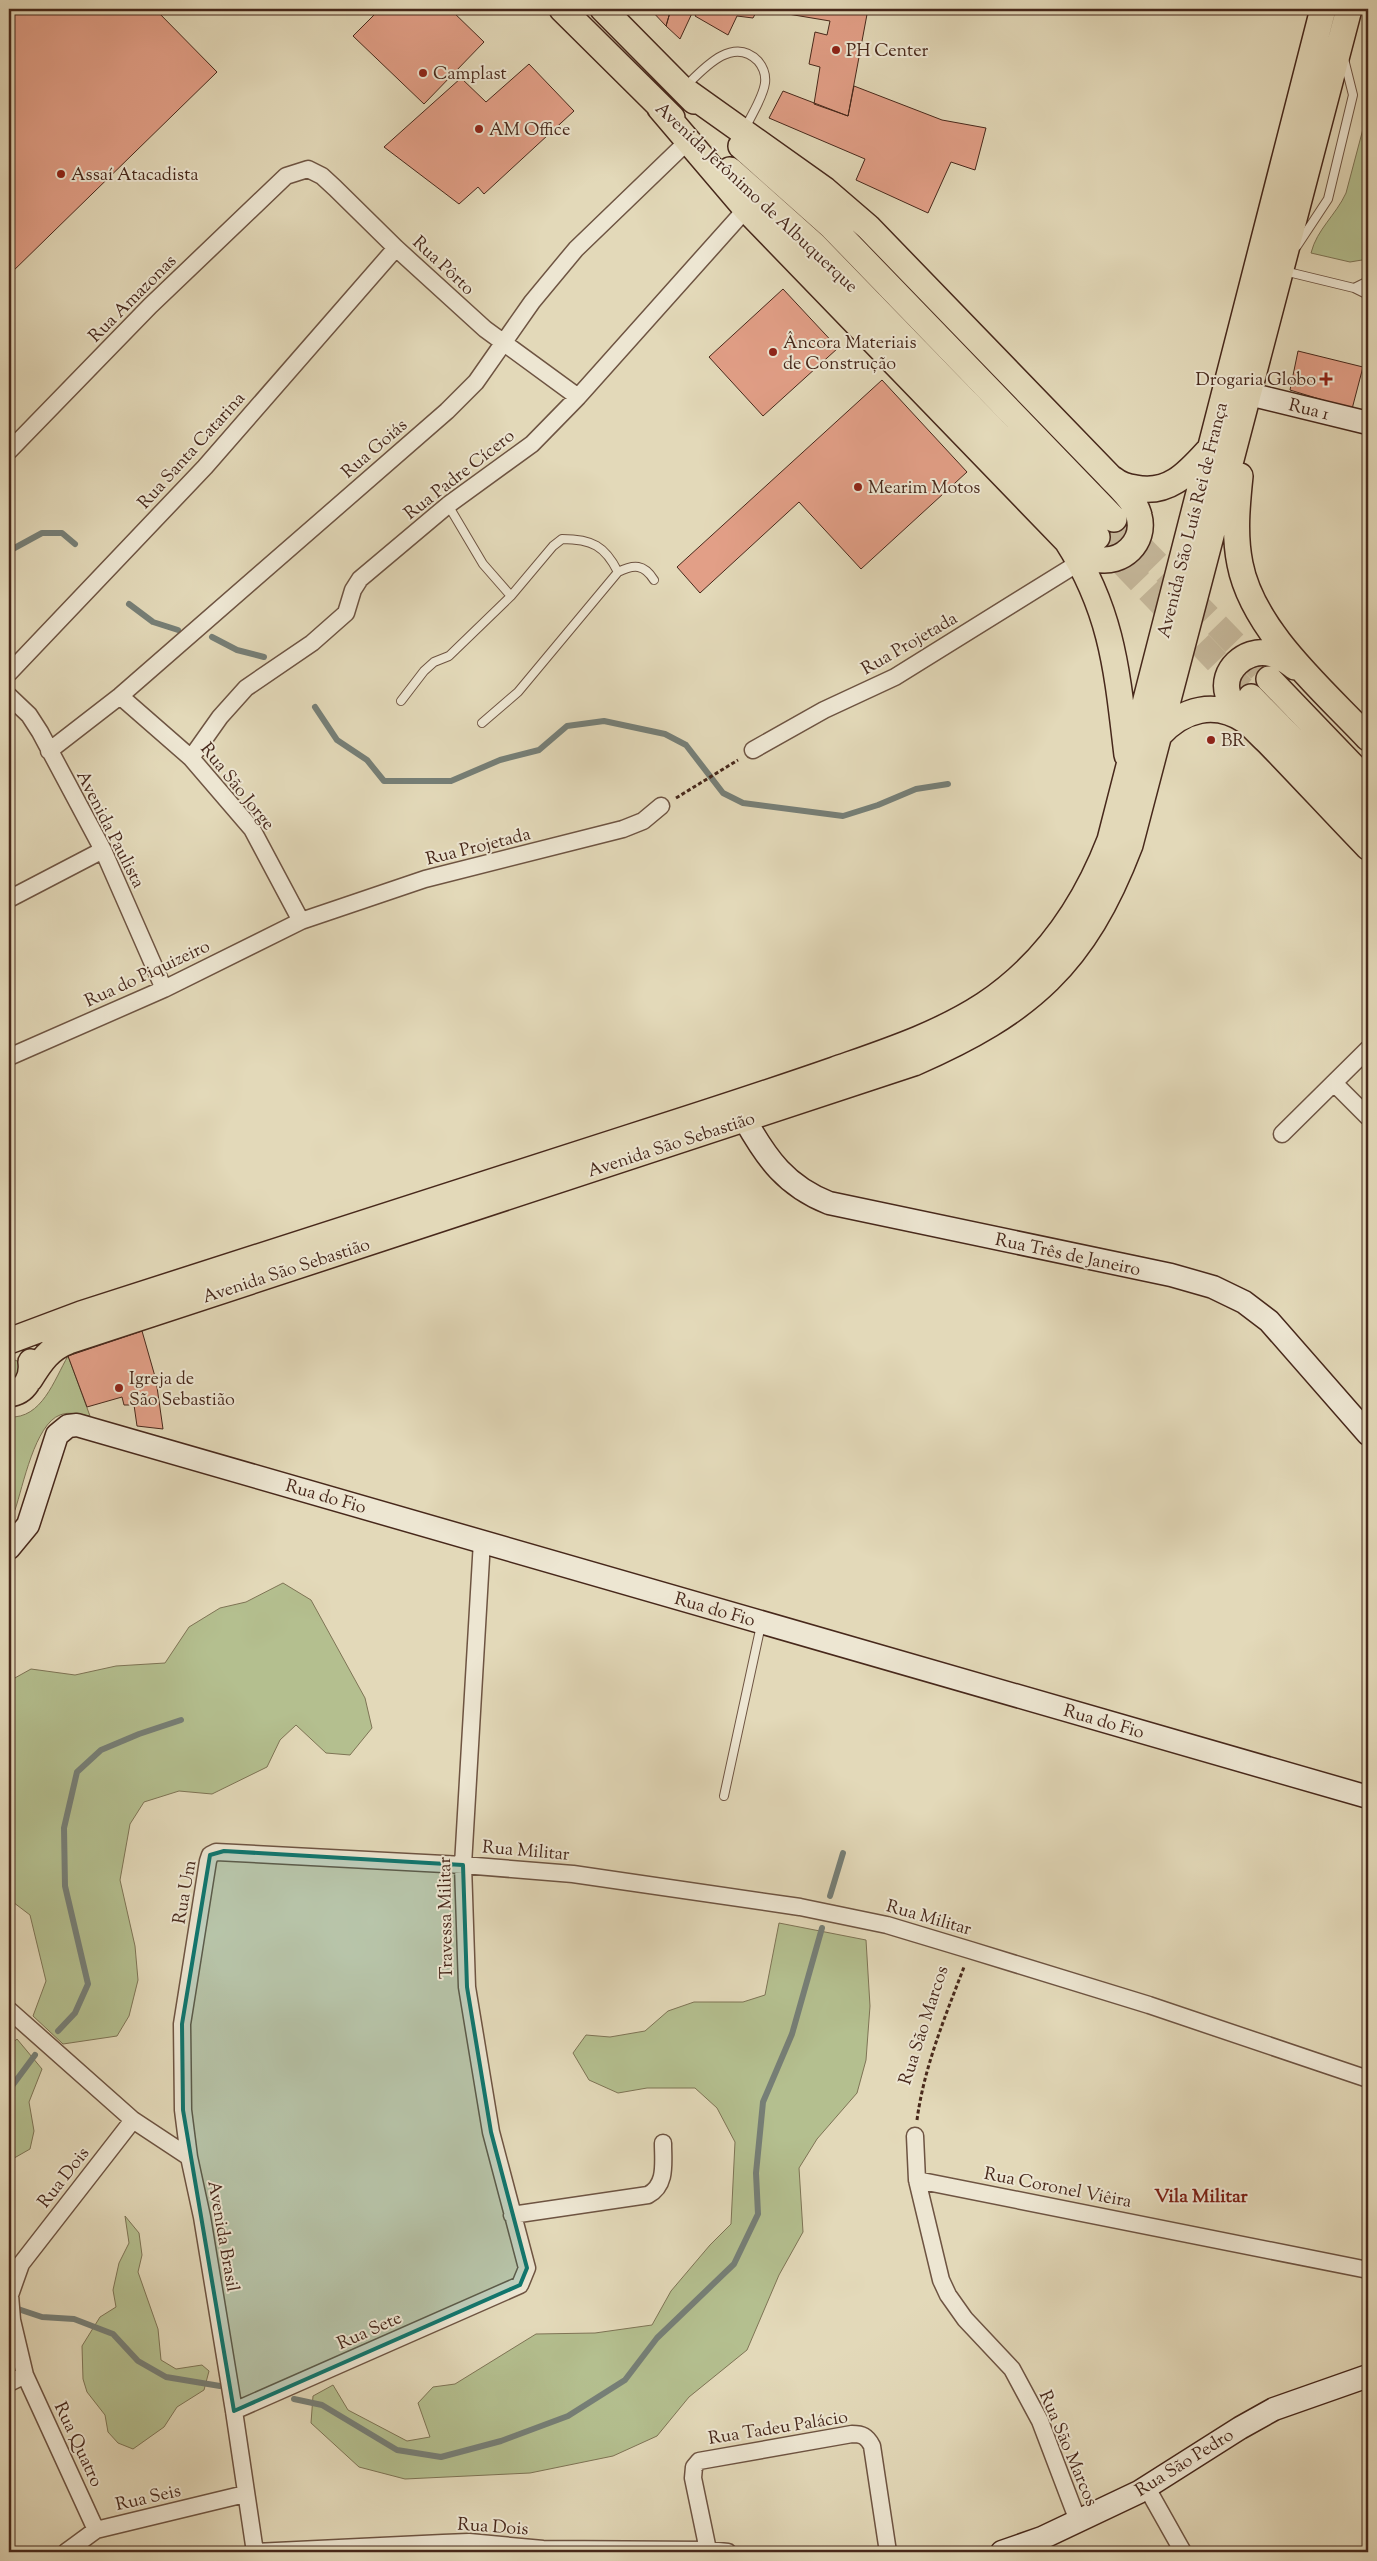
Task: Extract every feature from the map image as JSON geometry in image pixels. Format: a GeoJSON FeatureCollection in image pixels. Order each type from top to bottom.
{"type":"FeatureCollection","features":[{"type":"Feature","properties":{"kind":"main road","name":"Avenida Jerônimo de Albuquerque"},"geometry":{"type":"LineString","coordinates":[[562,9],[660,108],[813,244],[1097,537]]}},
{"type":"Feature","properties":{"kind":"main road","name":"Avenida Jerônimo de Albuquerque"},"geometry":{"type":"LineString","coordinates":[[603,9],[723,130],[832,227],[1114,519]]}},
{"type":"Feature","properties":{"kind":"main road","name":"Avenida São Luís Rei de França"},"geometry":{"type":"LineString","coordinates":[[1128,770],[1323,9]]}},
{"type":"Feature","properties":{"kind":"main road","name":"Avenida São Luís Rei de França"},"geometry":{"type":"LineString","coordinates":[[1159,735],[1349,9]]}},
{"type":"Feature","properties":{"kind":"main road"},"geometry":{"type":"LineString","coordinates":[[683,89],[825,190],[868,227],[1116,482],[1137,489],[1163,488],[1186,475],[1209,450]]}},
{"type":"Feature","properties":{"kind":"main road"},"geometry":{"type":"LineString","coordinates":[[660,108],[746,209],[1067,541],[1088,556],[1100,560],[1118,558],[1127,553],[1135,544],[1141,528],[1139,515],[1109,476]]}},
{"type":"Feature","properties":{"kind":"main road"},"geometry":{"type":"LineString","coordinates":[[1249,394],[1237,498],[1236,528],[1240,565],[1246,584],[1267,625],[1368,738]]}},
{"type":"Feature","properties":{"kind":"main road"},"geometry":{"type":"LineString","coordinates":[[1067,541],[1093,586],[1109,635],[1115,663],[1128,770]]}},
{"type":"Feature","properties":{"kind":"main road"},"geometry":{"type":"LineString","coordinates":[[1319,685],[1276,654],[1256,653],[1240,659],[1230,672],[1227,690],[1231,700],[1252,726],[1368,847]]}},
{"type":"Feature","properties":{"kind":"main road"},"geometry":{"type":"LineString","coordinates":[[1269,679],[1368,782]]}},
{"type":"Feature","properties":{"kind":"main road"},"geometry":{"type":"LineString","coordinates":[[1251,697],[1368,817]]}},
{"type":"Feature","properties":{"kind":"main road"},"geometry":{"type":"LineString","coordinates":[[1159,735],[1178,718],[1201,710],[1230,712],[1252,726]]}},
{"type":"Feature","properties":{"kind":"main road","name":"Avenida São Sebastião"},"geometry":{"type":"LineString","coordinates":[[9,1394],[20,1390],[48,1353],[60,1344],[914,1063],[980,1032],[1015,1009],[1045,984],[1071,956],[1096,920],[1115,884],[1130,845],[1159,735]]}},
{"type":"Feature","properties":{"kind":"main road","name":"Avenida São Sebastião"},"geometry":{"type":"LineString","coordinates":[[9,1343],[81,1314],[734,1105],[906,1045],[948,1026],[984,1004],[1017,980],[1049,947],[1074,914],[1096,877],[1110,840],[1128,770]]}},
{"type":"Feature","properties":{"kind":"main road"},"geometry":{"type":"LineString","coordinates":[[9,1343],[22,1350],[27,1356],[31,1363],[30,1378]]}},
{"type":"Feature","properties":{"kind":"street","name":"Rua Goiás"},"geometry":{"type":"LineString","coordinates":[[49,751],[120,696],[447,411],[476,382],[506,342],[532,302],[576,249],[688,141]]}},
{"type":"Feature","properties":{"kind":"street","name":"Rua Pôrto"},"geometry":{"type":"LineString","coordinates":[[286,176],[308,169],[322,176],[472,318],[578,397]]}},
{"type":"Feature","properties":{"kind":"street","name":"Rua Amazonas"},"geometry":{"type":"LineString","coordinates":[[9,451],[150,306],[286,176]]}},
{"type":"Feature","properties":{"kind":"street","name":"Rua Padre Cícero"},"geometry":{"type":"LineString","coordinates":[[191,758],[220,717],[246,688],[312,643],[346,613],[353,590],[360,580],[448,505],[532,444],[578,397],[746,209]]}},
{"type":"Feature","properties":{"kind":"street","name":"Rua Santa Catarina"},"geometry":{"type":"LineString","coordinates":[[9,673],[205,467],[396,248]]}},
{"type":"Feature","properties":{"kind":"street","name":"Rua 1"},"geometry":{"type":"LineString","coordinates":[[1249,394],[1368,423]]}},
{"type":"Feature","properties":{"kind":"street","name":"Rua Projetada"},"geometry":{"type":"LineString","coordinates":[[754,750],[824,710],[895,677],[1080,562]]}},
{"type":"Feature","properties":{"kind":"street","name":"Rua São Jorge"},"geometry":{"type":"LineString","coordinates":[[120,696],[191,758],[252,830],[301,921]]}},
{"type":"Feature","properties":{"kind":"street","name":"Avenida Paulista"},"geometry":{"type":"LineString","coordinates":[[12,704],[40,732],[103,850],[164,989]]}},
{"type":"Feature","properties":{"kind":"street","name":"Rua Projetada"},"geometry":{"type":"LineString","coordinates":[[301,921],[425,879],[623,829],[643,821],[661,806]]}},
{"type":"Feature","properties":{"kind":"street"},"geometry":{"type":"LineString","coordinates":[[9,899],[103,850]]}},
{"type":"Feature","properties":{"kind":"street","name":"Rua do Piquizeiro"},"geometry":{"type":"LineString","coordinates":[[9,1057],[164,989],[301,921]]}},
{"type":"Feature","properties":{"kind":"street"},"geometry":{"type":"LineString","coordinates":[[1282,1134],[1368,1049]]}},
{"type":"Feature","properties":{"kind":"street"},"geometry":{"type":"LineString","coordinates":[[1334,1083],[1368,1117]]}},
{"type":"Feature","properties":{"kind":"street","name":"Rua Três de Janeiro"},"geometry":{"type":"LineString","coordinates":[[745,1120],[763,1152],[774,1166],[790,1181],[814,1197],[829,1203],[1171,1276],[1214,1287],[1244,1302],[1269,1321],[1368,1434]]}},
{"type":"Feature","properties":{"kind":"street","name":"Rua do Fio"},"geometry":{"type":"LineString","coordinates":[[9,1548],[28,1525],[40,1492],[53,1442],[62,1430],[76,1425],[1368,1797]]}},
{"type":"Feature","properties":{"kind":"street","name":"Travessa Militar"},"geometry":{"type":"LineString","coordinates":[[482,1541],[463,1865],[467,1987],[491,2132],[512,2215],[528,2268],[520,2285]]}},
{"type":"Feature","properties":{"kind":"street","name":"Rua Um"},"geometry":{"type":"LineString","coordinates":[[189,2158],[183,2110],[181,2032],[210,1856],[216,1852],[224,1852],[463,1865]]}},
{"type":"Feature","properties":{"kind":"street","name":"Rua Militar"},"geometry":{"type":"LineString","coordinates":[[463,1865],[573,1874],[800,1907],[888,1925],[1148,2005],[1368,2079]]}},
{"type":"Feature","properties":{"kind":"street"},"geometry":{"type":"LineString","coordinates":[[9,2010],[133,2120],[189,2158]]}},
{"type":"Feature","properties":{"kind":"street","name":"Rua Dois"},"geometry":{"type":"LineString","coordinates":[[25,2375],[12,2320],[10,2295],[21,2264],[133,2120]]}},
{"type":"Feature","properties":{"kind":"street","name":"Rua São Marcos"},"geometry":{"type":"LineString","coordinates":[[915,2136],[917,2180],[941,2280],[948,2295],[966,2319],[1012,2369],[1040,2421],[1078,2521]]}},
{"type":"Feature","properties":{"kind":"street"},"geometry":{"type":"LineString","coordinates":[[512,2215],[648,2195],[659,2187],[662,2179],[663,2143]]}},
{"type":"Feature","properties":{"kind":"street","name":"Avenida Brasil"},"geometry":{"type":"LineString","coordinates":[[189,2158],[202,2217],[234,2411],[254,2552]]}},
{"type":"Feature","properties":{"kind":"street","name":"Rua Coronel Viêira"},"geometry":{"type":"LineString","coordinates":[[917,2180],[1368,2270]]}},
{"type":"Feature","properties":{"kind":"street","name":"Rua Sete"},"geometry":{"type":"LineString","coordinates":[[234,2411],[520,2285]]}},
{"type":"Feature","properties":{"kind":"street"},"geometry":{"type":"LineString","coordinates":[[9,2383],[25,2375]]}},
{"type":"Feature","properties":{"kind":"street","name":"Rua Quatro"},"geometry":{"type":"LineString","coordinates":[[25,2375],[96,2530]]}},
{"type":"Feature","properties":{"kind":"street","name":"Rua São Pedro"},"geometry":{"type":"LineString","coordinates":[[1002,2552],[1044,2545],[1078,2521],[1147,2488],[1240,2428],[1274,2409],[1368,2376]]}},
{"type":"Feature","properties":{"kind":"street","name":"Rua Tadeu Palácio"},"geometry":{"type":"LineString","coordinates":[[708,2550],[693,2478],[694,2467],[699,2461],[861,2434],[868,2438],[872,2446],[888,2552]]}},
{"type":"Feature","properties":{"kind":"street"},"geometry":{"type":"LineString","coordinates":[[1147,2488],[1183,2552]]}},
{"type":"Feature","properties":{"kind":"street","name":"Rua Seis"},"geometry":{"type":"LineString","coordinates":[[72,2550],[96,2530],[245,2494]]}},
{"type":"Feature","properties":{"kind":"street","name":"Rua Dois"},"geometry":{"type":"LineString","coordinates":[[254,2552],[443,2543],[495,2548],[708,2550],[728,2552]]}},
{"type":"Feature","properties":{"kind":"lane"},"geometry":{"type":"LineString","coordinates":[[683,89],[710,62],[719,56],[731,52],[743,53],[755,58],[763,70],[765,83],[744,131]]}},
{"type":"Feature","properties":{"kind":"lane"},"geometry":{"type":"LineString","coordinates":[[1281,270],[1368,292]]}},
{"type":"Feature","properties":{"kind":"lane"},"geometry":{"type":"LineString","coordinates":[[1354,288],[1368,281]]}},
{"type":"Feature","properties":{"kind":"lane"},"geometry":{"type":"LineString","coordinates":[[448,505],[483,564],[511,596]]}},
{"type":"Feature","properties":{"kind":"lane"},"geometry":{"type":"LineString","coordinates":[[401,701],[424,672],[434,662],[449,656],[511,596],[553,546],[562,539],[574,539],[595,544],[610,556],[618,572]]}},
{"type":"Feature","properties":{"kind":"lane"},"geometry":{"type":"LineString","coordinates":[[482,723],[518,692],[618,572],[631,565],[640,566],[649,571],[654,580]]}},
{"type":"Feature","properties":{"kind":"lane"},"geometry":{"type":"LineString","coordinates":[[724,1796],[762,1623]]}},
{"type":"Feature","properties":{"kind":"path"},"geometry":{"type":"LineString","coordinates":[[683,795],[735,762]]}},
{"type":"Feature","properties":{"kind":"path","name":"Rua São Marcos"},"geometry":{"type":"LineString","coordinates":[[915,2136],[920,2100],[936,2041],[970,1950]]}},
{"type":"Feature","properties":{"kind":"highlighted area"},"geometry":{"type":"Polygon","coordinates":[[[224,1851],[463,1865],[467,1987],[491,2132],[527,2268],[520,2285],[234,2411],[183,2110],[182,2024],[210,1855],[224,1851]]]}},
{"type":"Feature","properties":{"kind":"green space"},"geometry":{"type":"Polygon","coordinates":[[[1368,110],[1368,259],[1350,262],[1311,253],[1322,229],[1346,193],[1368,110]]]}},
{"type":"Feature","properties":{"kind":"green space"},"geometry":{"type":"Polygon","coordinates":[[[68,1356],[90,1416],[71,1413],[60,1415],[51,1421],[44,1430],[31,1457],[15,1510],[9,1519],[9,1417],[20,1416],[30,1412],[38,1405],[46,1396],[68,1356]]]}},
{"type":"Feature","properties":{"kind":"green space"},"geometry":{"type":"Polygon","coordinates":[[[9,1357],[19,1362],[23,1372],[9,1387],[9,1357]]]}},
{"type":"Feature","properties":{"kind":"green space"},"geometry":{"type":"Polygon","coordinates":[[[283,1583],[311,1600],[365,1698],[372,1728],[350,1755],[326,1753],[296,1725],[280,1740],[267,1767],[212,1794],[179,1791],[144,1802],[130,1824],[120,1880],[135,1946],[138,1980],[129,2016],[117,2036],[63,2044],[33,2016],[46,1981],[30,1915],[9,1899],[9,1684],[13,1679],[31,1669],[75,1675],[116,1666],[165,1663],[189,1627],[220,1608],[246,1602],[283,1583]]]}},
{"type":"Feature","properties":{"kind":"green space"},"geometry":{"type":"Polygon","coordinates":[[[779,1923],[866,1940],[870,2006],[866,2060],[857,2093],[817,2139],[799,2168],[803,2232],[779,2275],[747,2350],[689,2397],[657,2436],[613,2456],[530,2473],[405,2479],[359,2467],[311,2423],[313,2396],[333,2385],[348,2410],[407,2441],[430,2437],[418,2403],[433,2387],[455,2384],[536,2334],[595,2333],[652,2325],[671,2291],[710,2245],[731,2224],[735,2142],[717,2108],[695,2088],[647,2088],[618,2093],[589,2080],[573,2053],[586,2035],[610,2037],[645,2031],[668,2011],[694,2002],[743,2002],[765,1995],[779,1923]]]}},
{"type":"Feature","properties":{"kind":"green space"},"geometry":{"type":"Polygon","coordinates":[[[17,2039],[42,2069],[29,2102],[34,2131],[30,2149],[9,2161],[9,2046],[17,2039]]]}},
{"type":"Feature","properties":{"kind":"green space"},"geometry":{"type":"Polygon","coordinates":[[[125,2216],[139,2233],[142,2255],[138,2272],[158,2329],[161,2360],[176,2369],[202,2365],[209,2371],[204,2390],[177,2407],[164,2427],[133,2449],[118,2443],[108,2432],[105,2415],[87,2392],[83,2379],[82,2346],[100,2317],[116,2307],[113,2290],[119,2263],[129,2243],[125,2216]]]}},
{"type":"Feature","properties":{"kind":"building","name":"Assaí Atacadista"},"geometry":{"type":"Polygon","coordinates":[[[9,9],[155,9],[217,72],[9,275],[9,9]]]}},
{"type":"Feature","properties":{"kind":"building","name":"Camplast"},"geometry":{"type":"Polygon","coordinates":[[[370,9],[450,9],[484,42],[424,104],[353,36],[375,14],[370,9]]]}},
{"type":"Feature","properties":{"kind":"building"},"geometry":{"type":"Polygon","coordinates":[[[650,9],[671,9],[666,26],[650,9]]]}},
{"type":"Feature","properties":{"kind":"building"},"geometry":{"type":"Polygon","coordinates":[[[671,9],[694,9],[680,39],[666,26],[671,9]]]}},
{"type":"Feature","properties":{"kind":"building"},"geometry":{"type":"Polygon","coordinates":[[[699,9],[758,9],[753,18],[737,16],[728,35],[695,16],[699,9]]]}},
{"type":"Feature","properties":{"kind":"building","name":"PH Center"},"geometry":{"type":"Polygon","coordinates":[[[758,9],[868,9],[848,116],[814,104],[820,67],[809,64],[815,32],[827,35],[830,21],[758,9]]]}},
{"type":"Feature","properties":{"kind":"building","name":"AM Office"},"geometry":{"type":"Polygon","coordinates":[[[529,64],[574,111],[484,194],[478,187],[459,204],[384,147],[461,78],[486,102],[529,64]]]}},
{"type":"Feature","properties":{"kind":"building"},"geometry":{"type":"Polygon","coordinates":[[[854,86],[942,120],[986,128],[975,170],[951,162],[928,213],[856,180],[865,159],[769,118],[783,91],[848,116],[854,86]]]}},
{"type":"Feature","properties":{"kind":"building","name":"Âncora Materiais de Construção"},"geometry":{"type":"Polygon","coordinates":[[[783,289],[838,348],[763,416],[709,357],[783,289]]]}},
{"type":"Feature","properties":{"kind":"building","name":"Drogaria Globo"},"geometry":{"type":"Polygon","coordinates":[[[1298,351],[1363,367],[1352,409],[1290,390],[1298,351]]]}},
{"type":"Feature","properties":{"kind":"building","name":"Mearim Motos"},"geometry":{"type":"Polygon","coordinates":[[[882,380],[967,472],[861,569],[799,502],[700,593],[677,567],[882,380]]]}},
{"type":"Feature","properties":{"kind":"building","name":"Igreja de São Sebastião"},"geometry":{"type":"Polygon","coordinates":[[[142,1331],[156,1380],[163,1429],[137,1426],[134,1405],[124,1405],[122,1397],[87,1407],[68,1356],[142,1331]]]}},
{"type":"Feature","properties":{"kind":"waterway"},"geometry":{"type":"LineString","coordinates":[[9,551],[42,533],[62,533],[75,544]]}},
{"type":"Feature","properties":{"kind":"waterway"},"geometry":{"type":"LineString","coordinates":[[129,604],[153,622],[178,630]]}},
{"type":"Feature","properties":{"kind":"waterway"},"geometry":{"type":"LineString","coordinates":[[212,637],[237,650],[264,657]]}},
{"type":"Feature","properties":{"kind":"waterway"},"geometry":{"type":"LineString","coordinates":[[315,707],[337,740],[367,760],[384,781],[451,781],[500,760],[539,750],[567,726],[604,721],[665,734],[686,745],[723,793],[743,803],[843,816],[878,805],[916,789],[948,784]]}},
{"type":"Feature","properties":{"kind":"waterway"},"geometry":{"type":"LineString","coordinates":[[58,2031],[75,2013],[88,1984],[65,1886],[64,1828],[77,1772],[101,1750],[139,1734],[181,1720]]}},
{"type":"Feature","properties":{"kind":"waterway"},"geometry":{"type":"LineString","coordinates":[[830,1896],[843,1853]]}},
{"type":"Feature","properties":{"kind":"waterway"},"geometry":{"type":"LineString","coordinates":[[294,2399],[322,2405],[397,2450],[441,2457],[501,2441],[568,2416],[625,2380],[657,2338],[734,2264],[758,2214],[756,2173],[763,2102],[792,2034],[822,1928]]}},
{"type":"Feature","properties":{"kind":"waterway"},"geometry":{"type":"LineString","coordinates":[[9,2090],[35,2055]]}},
{"type":"Feature","properties":{"kind":"waterway"},"geometry":{"type":"LineString","coordinates":[[12,2307],[42,2317],[74,2319],[113,2334],[138,2361],[166,2377],[220,2386]]}},
{"type":"Feature","properties":{"kind":"tunnel"},"geometry":{"type":"LineString","coordinates":[[1114,519],[1269,679]]}},
{"type":"Feature","properties":{"kind":"tunnel"},"geometry":{"type":"LineString","coordinates":[[1097,537],[1251,697]]}},
{"type":"Feature","properties":{"kind":"place","name":"PH Center"},"geometry":{"type":"Point","coordinates":[836,50]}},
{"type":"Feature","properties":{"kind":"place","name":"Camplast"},"geometry":{"type":"Point","coordinates":[423,73]}},
{"type":"Feature","properties":{"kind":"place","name":"AM Office"},"geometry":{"type":"Point","coordinates":[479,129]}},
{"type":"Feature","properties":{"kind":"place","name":"Assaí Atacadista"},"geometry":{"type":"Point","coordinates":[61,174]}},
{"type":"Feature","properties":{"kind":"place","name":"Âncora Materiais de Construção"},"geometry":{"type":"Point","coordinates":[773,352]}},
{"type":"Feature","properties":{"kind":"place","name":"Drogaria Globo"},"geometry":{"type":"Point","coordinates":[1326,379]}},
{"type":"Feature","properties":{"kind":"place","name":"Mearim Motos"},"geometry":{"type":"Point","coordinates":[858,487]}},
{"type":"Feature","properties":{"kind":"place","name":"BR"},"geometry":{"type":"Point","coordinates":[1211,740]}},
{"type":"Feature","properties":{"kind":"place","name":"Igreja de São Sebastião"},"geometry":{"type":"Point","coordinates":[119,1388]}},
{"type":"Feature","properties":{"kind":"district","name":"Vila Militar"},"geometry":{"type":"Point","coordinates":[1201,2195]}}]}
